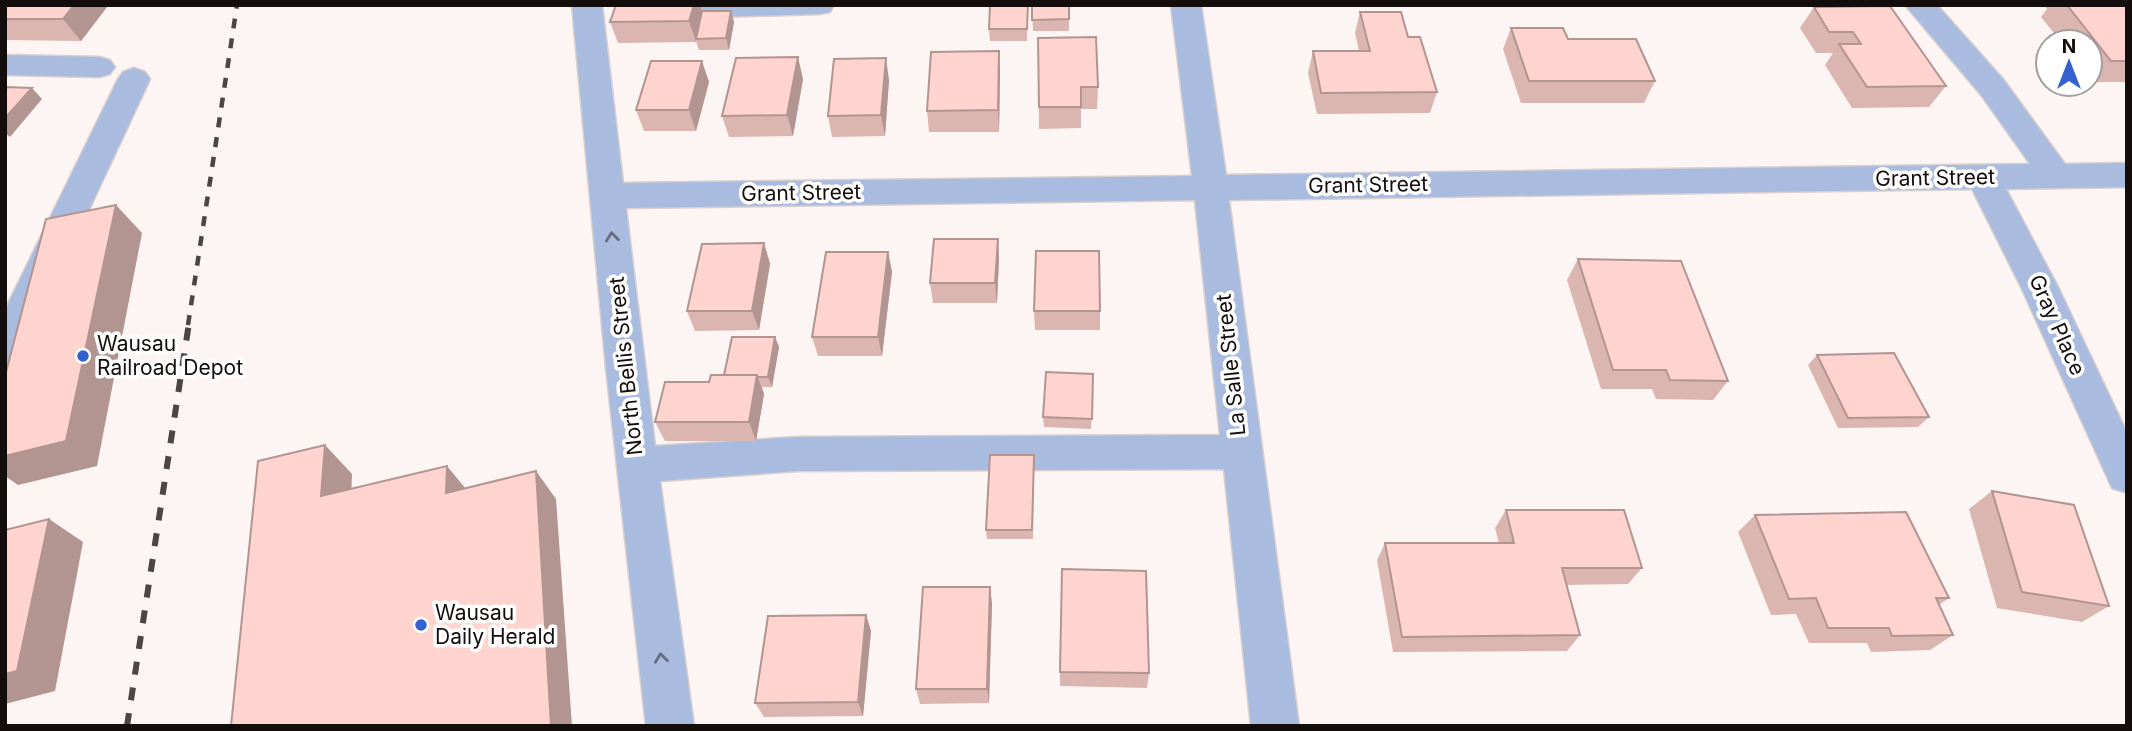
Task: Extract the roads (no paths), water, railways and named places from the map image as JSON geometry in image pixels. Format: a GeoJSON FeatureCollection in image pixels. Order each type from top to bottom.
{"type":"FeatureCollection","features":[{"type":"Feature","properties":{"kind":"street"},"geometry":{"type":"LineString","coordinates":[[587,8],[819,5]]}},
{"type":"Feature","properties":{"kind":"street","name":"La Salle Street"},"geometry":{"type":"LineString","coordinates":[[1186,5],[1213,187],[1241,452],[1275,726]]}},
{"type":"Feature","properties":{"kind":"street"},"geometry":{"type":"LineString","coordinates":[[1920,5],[1992,87],[2056,176]]}},
{"type":"Feature","properties":{"kind":"street","name":"North Bellis Street"},"geometry":{"type":"LineString","coordinates":[[587,8],[670,726]]}},
{"type":"Feature","properties":{"kind":"street"},"geometry":{"type":"LineString","coordinates":[[5,65],[99,67]]}},
{"type":"Feature","properties":{"kind":"street"},"geometry":{"type":"LineString","coordinates":[[5,349],[134,79]]}},
{"type":"Feature","properties":{"kind":"street","name":"Grant Street"},"geometry":{"type":"LineString","coordinates":[[608,196],[2127,175]]}},
{"type":"Feature","properties":{"kind":"street","name":"Gray Place"},"geometry":{"type":"LineString","coordinates":[[1982,177],[2024,252],[2127,474]]}},
{"type":"Feature","properties":{"kind":"street"},"geometry":{"type":"LineString","coordinates":[[638,465],[798,454],[1241,452]]}},
{"type":"Feature","properties":{"kind":"railway"},"geometry":{"type":"LineString","coordinates":[[188,325],[237,5]]}},
{"type":"Feature","properties":{"kind":"railway"},"geometry":{"type":"LineString","coordinates":[[127,726],[189,323]]}},
{"type":"Feature","properties":{"kind":"place","name":"Wausau Railroad Depot"},"geometry":{"type":"Point","coordinates":[83,356]}},
{"type":"Feature","properties":{"kind":"place","name":"Wausau Daily Herald"},"geometry":{"type":"Point","coordinates":[421,625]}}]}
